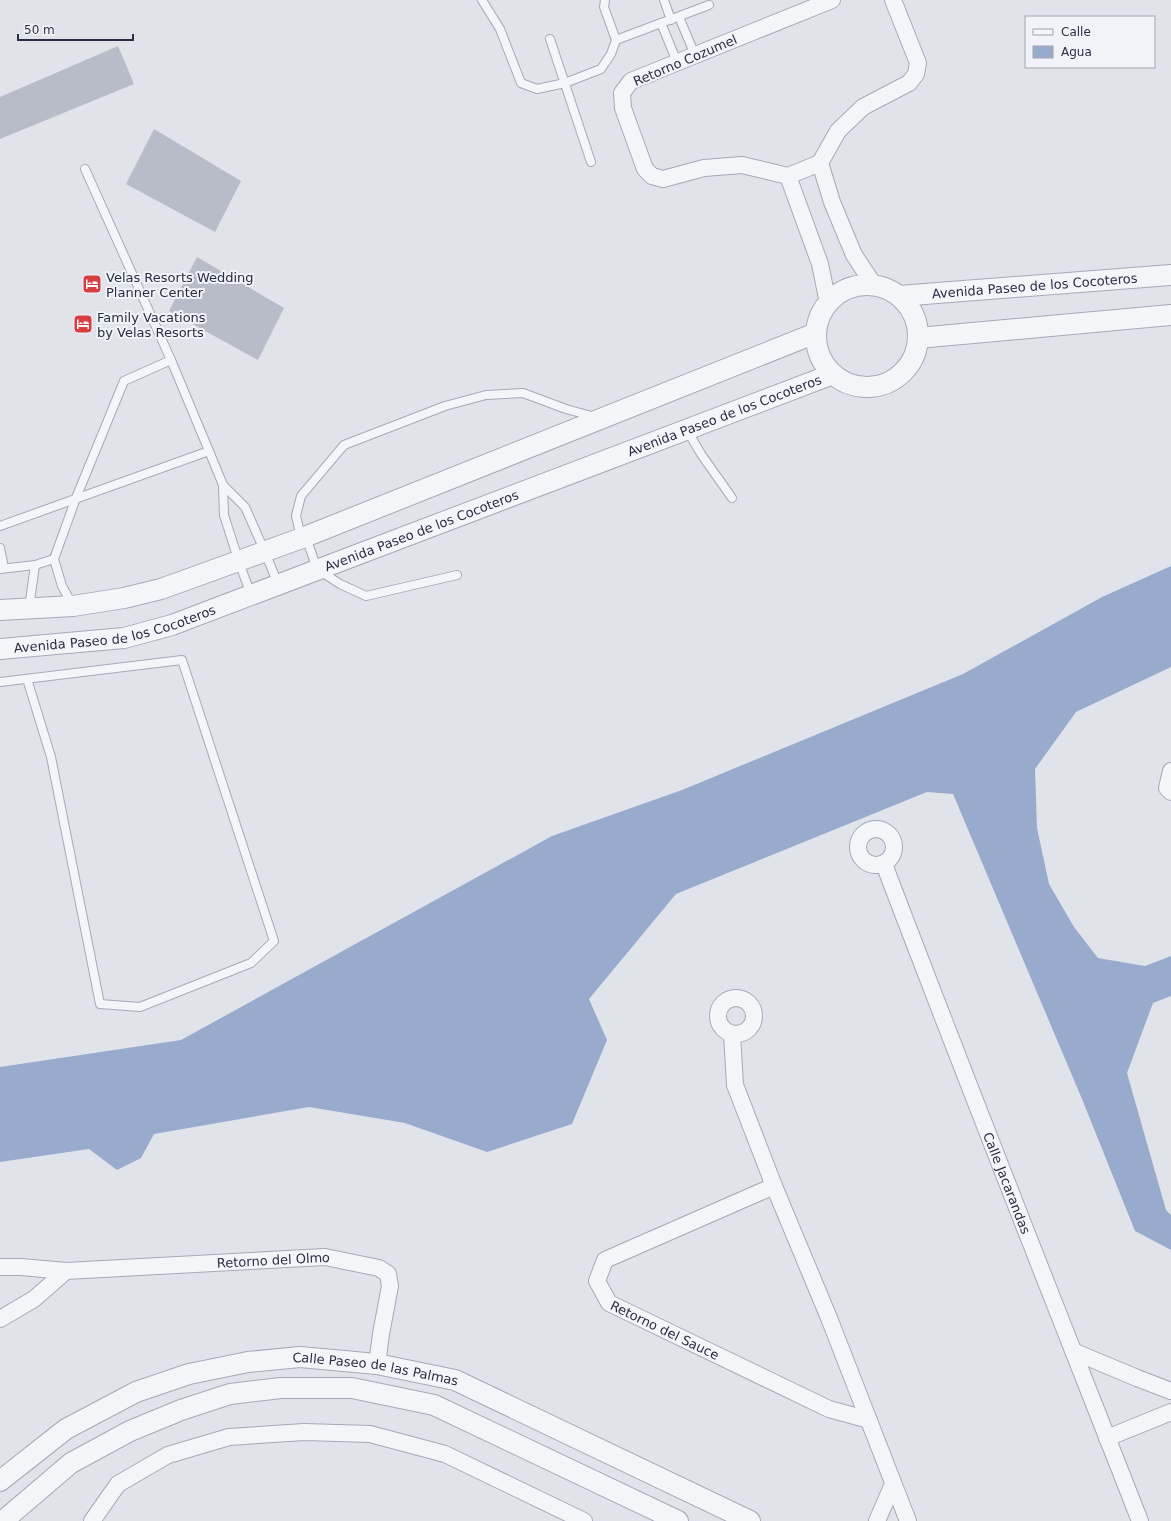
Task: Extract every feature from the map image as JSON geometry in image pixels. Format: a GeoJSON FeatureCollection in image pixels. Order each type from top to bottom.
{"type":"FeatureCollection","features":[{"type":"Feature","properties":{"kind":"street","name":"Retorno Cozumel"},"geometry":{"type":"LineString","coordinates":[[788,176],[742,165],[704,168],[663,178],[652,176],[645,169],[623,108],[622,92],[631,81],[832,0]]}},
{"type":"Feature","properties":{"kind":"street"},"geometry":{"type":"LineString","coordinates":[[828,303],[820,264],[788,176],[820,164],[838,131],[863,107],[909,83],[916,74],[918,63],[892,0]]}},
{"type":"Feature","properties":{"kind":"street"},"geometry":{"type":"LineString","coordinates":[[820,164],[832,202],[854,255],[874,285]]}},
{"type":"Feature","properties":{"kind":"street","name":"Avenida Paseo de los Cocoteros"},"geometry":{"type":"LineString","coordinates":[[899,296],[1171,275]]}},
{"type":"Feature","properties":{"kind":"street","name":"Avenida Paseo de los Cocoteros"},"geometry":{"type":"LineString","coordinates":[[862,285],[874,285],[887,289],[899,296],[912,312],[916,322],[918,338],[915,354],[907,368],[894,380],[879,386],[863,387],[847,383],[833,374],[824,364],[818,350],[816,333],[819,317],[828,303],[840,292],[851,287],[862,285]]}},
{"type":"Feature","properties":{"kind":"street"},"geometry":{"type":"LineString","coordinates":[[918,338],[1171,315]]}},
{"type":"Feature","properties":{"kind":"street","name":"Avenida Paseo de los Cocoteros"},"geometry":{"type":"LineString","coordinates":[[0,610],[73,606],[124,598],[161,589],[239,562],[304,537],[816,333]]}},
{"type":"Feature","properties":{"kind":"street","name":"Avenida Paseo de los Cocoteros"},"geometry":{"type":"LineString","coordinates":[[0,649],[124,638],[172,625],[833,374]]}},
{"type":"Feature","properties":{"kind":"street"},"geometry":{"type":"LineString","coordinates":[[1171,771],[1168,788],[1171,792]]}},
{"type":"Feature","properties":{"kind":"street","name":"Calle Jacarandas"},"geometry":{"type":"LineString","coordinates":[[884,864],[1140,1521]]}},
{"type":"Feature","properties":{"kind":"street"},"geometry":{"type":"LineString","coordinates":[[732,1034],[735,1085],[908,1521]]}},
{"type":"Feature","properties":{"kind":"street","name":"Retorno del Sauce"},"geometry":{"type":"LineString","coordinates":[[774,1186],[605,1260],[597,1281],[609,1303],[829,1409],[869,1420]]}},
{"type":"Feature","properties":{"kind":"street","name":"Retorno del Olmo"},"geometry":{"type":"LineString","coordinates":[[0,1267],[22,1267],[66,1271],[325,1257],[379,1268],[388,1274],[390,1286],[377,1364]]}},
{"type":"Feature","properties":{"kind":"street"},"geometry":{"type":"LineString","coordinates":[[0,1319],[34,1299],[66,1271]]}},
{"type":"Feature","properties":{"kind":"street"},"geometry":{"type":"LineString","coordinates":[[1075,1352],[1171,1391]]}},
{"type":"Feature","properties":{"kind":"street","name":"Calle Paseo de las Palmas"},"geometry":{"type":"LineString","coordinates":[[0,1481],[66,1429],[136,1392],[189,1374],[248,1362],[300,1357],[377,1364],[455,1380],[750,1521]]}},
{"type":"Feature","properties":{"kind":"street","name":"Calle Paseo de las Palmas"},"geometry":{"type":"LineString","coordinates":[[2,1521],[71,1463],[130,1431],[181,1410],[230,1394],[281,1388],[352,1388],[434,1405],[678,1521]]}},
{"type":"Feature","properties":{"kind":"street"},"geometry":{"type":"LineString","coordinates":[[1107,1438],[1171,1412]]}},
{"type":"Feature","properties":{"kind":"street"},"geometry":{"type":"LineString","coordinates":[[524,1447],[538,1419]]}},
{"type":"Feature","properties":{"kind":"street"},"geometry":{"type":"LineString","coordinates":[[92,1521],[118,1484],[168,1455],[229,1436],[304,1432],[370,1434],[445,1454],[584,1521]]}},
{"type":"Feature","properties":{"kind":"street"},"geometry":{"type":"LineString","coordinates":[[877,1521],[894,1484]]}},
{"type":"Feature","properties":{"kind":"lane"},"geometry":{"type":"LineString","coordinates":[[482,0],[500,29],[521,83],[537,89],[565,83],[601,69],[611,54],[616,40],[604,7],[605,0]]}},
{"type":"Feature","properties":{"kind":"lane"},"geometry":{"type":"LineString","coordinates":[[664,0],[695,55]]}},
{"type":"Feature","properties":{"kind":"lane"},"geometry":{"type":"LineString","coordinates":[[616,40],[709,5]]}},
{"type":"Feature","properties":{"kind":"lane"},"geometry":{"type":"LineString","coordinates":[[661,24],[677,62]]}},
{"type":"Feature","properties":{"kind":"lane"},"geometry":{"type":"LineString","coordinates":[[550,39],[591,162]]}},
{"type":"Feature","properties":{"kind":"lane"},"geometry":{"type":"LineString","coordinates":[[86,169],[171,360],[223,485],[224,515],[251,595]]}},
{"type":"Feature","properties":{"kind":"lane"},"geometry":{"type":"LineString","coordinates":[[73,606],[62,586],[54,559],[76,498],[124,381],[171,360]]}},
{"type":"Feature","properties":{"kind":"lane"},"geometry":{"type":"LineString","coordinates":[[457,575],[366,596],[340,584],[317,569],[296,516],[301,496],[344,445],[445,406],[486,394],[523,393],[566,409],[601,418]]}},
{"type":"Feature","properties":{"kind":"lane"},"geometry":{"type":"LineString","coordinates":[[687,429],[701,454],[732,498]]}},
{"type":"Feature","properties":{"kind":"lane"},"geometry":{"type":"LineString","coordinates":[[0,526],[209,451]]}},
{"type":"Feature","properties":{"kind":"lane"},"geometry":{"type":"LineString","coordinates":[[223,485],[245,507],[278,585]]}},
{"type":"Feature","properties":{"kind":"lane"},"geometry":{"type":"LineString","coordinates":[[0,548],[2,569],[35,565],[54,559]]}},
{"type":"Feature","properties":{"kind":"lane"},"geometry":{"type":"LineString","coordinates":[[29,608],[35,565]]}},
{"type":"Feature","properties":{"kind":"lane"},"geometry":{"type":"LineString","coordinates":[[0,682],[182,660],[274,942],[250,963],[140,1007],[100,1004],[51,756],[27,679]]}},
{"type":"Feature","properties":{"kind":"water"},"geometry":{"type":"Polygon","coordinates":[[[1171,566],[1171,667],[1076,712],[1035,769],[1037,828],[1049,884],[1074,927],[1098,958],[1145,966],[1171,956],[1171,996],[1153,1003],[1127,1073],[1166,1210],[1171,1215],[1171,1250],[1135,1231],[1082,1099],[953,794],[927,792],[676,894],[589,999],[607,1040],[572,1124],[487,1152],[405,1123],[309,1107],[154,1134],[141,1158],[117,1170],[89,1149],[0,1162],[0,1067],[181,1040],[552,836],[682,790],[963,674],[1102,597],[1171,566]]]}},
{"type":"Feature","properties":{"kind":"building"},"geometry":{"type":"Polygon","coordinates":[[[118,46],[134,84],[0,139],[0,97],[118,46]]]}},
{"type":"Feature","properties":{"kind":"building"},"geometry":{"type":"Polygon","coordinates":[[[154,129],[241,181],[215,232],[126,184],[154,129]]]}},
{"type":"Feature","properties":{"kind":"building"},"geometry":{"type":"Polygon","coordinates":[[[197,257],[284,308],[258,360],[169,311],[197,257]]]}},
{"type":"Feature","properties":{"kind":"place","name":"Velas Resorts Wedding Planner Center"},"geometry":{"type":"Point","coordinates":[92,284]}},
{"type":"Feature","properties":{"kind":"place","name":"Family Vacations by Velas Resorts"},"geometry":{"type":"Point","coordinates":[83,324]}}]}
